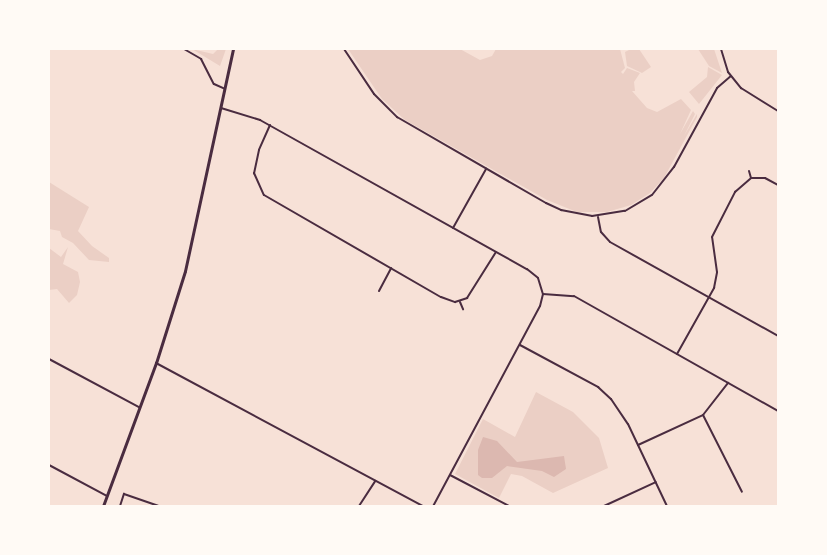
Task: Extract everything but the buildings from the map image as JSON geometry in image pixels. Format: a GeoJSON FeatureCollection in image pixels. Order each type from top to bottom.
{"type":"FeatureCollection","features":[{"type":"Feature","properties":{"kind":"main road"},"geometry":{"type":"LineString","coordinates":[[103,506],[156,363],[190,252],[233,49]]}},
{"type":"Feature","properties":{"kind":"street"},"geometry":{"type":"LineString","coordinates":[[184,49],[201,59],[214,84],[224,89]]}},
{"type":"Feature","properties":{"kind":"street"},"geometry":{"type":"LineString","coordinates":[[344,49],[374,94],[397,117],[561,210],[598,216],[638,205],[664,183],[717,88],[731,76]]}},
{"type":"Feature","properties":{"kind":"street"},"geometry":{"type":"LineString","coordinates":[[721,49],[731,76],[747,93],[778,112]]}},
{"type":"Feature","properties":{"kind":"street"},"geometry":{"type":"LineString","coordinates":[[221,108],[252,116],[270,125],[533,273],[543,294],[540,306],[433,506]]}},
{"type":"Feature","properties":{"kind":"street"},"geometry":{"type":"LineString","coordinates":[[270,125],[259,150],[254,173],[264,195],[441,297],[460,302]]}},
{"type":"Feature","properties":{"kind":"street"},"geometry":{"type":"LineString","coordinates":[[453,228],[486,169]]}},
{"type":"Feature","properties":{"kind":"street"},"geometry":{"type":"LineString","coordinates":[[749,171],[751,178]]}},
{"type":"Feature","properties":{"kind":"street"},"geometry":{"type":"LineString","coordinates":[[677,354],[717,280],[712,244],[716,227],[739,186],[751,178],[765,178],[778,185]]}},
{"type":"Feature","properties":{"kind":"street"},"geometry":{"type":"LineString","coordinates":[[598,216],[601,232],[610,242],[778,336]]}},
{"type":"Feature","properties":{"kind":"street"},"geometry":{"type":"LineString","coordinates":[[460,302],[471,294],[496,252]]}},
{"type":"Feature","properties":{"kind":"street"},"geometry":{"type":"LineString","coordinates":[[379,291],[391,268]]}},
{"type":"Feature","properties":{"kind":"street"},"geometry":{"type":"LineString","coordinates":[[543,294],[574,296],[778,411]]}},
{"type":"Feature","properties":{"kind":"street"},"geometry":{"type":"LineString","coordinates":[[460,302],[463,309]]}},
{"type":"Feature","properties":{"kind":"street"},"geometry":{"type":"LineString","coordinates":[[520,345],[598,387],[620,410],[667,506]]}},
{"type":"Feature","properties":{"kind":"street"},"geometry":{"type":"LineString","coordinates":[[49,359],[139,407]]}},
{"type":"Feature","properties":{"kind":"street"},"geometry":{"type":"LineString","coordinates":[[156,363],[422,506]]}},
{"type":"Feature","properties":{"kind":"street"},"geometry":{"type":"LineString","coordinates":[[638,445],[703,415],[728,383]]}},
{"type":"Feature","properties":{"kind":"street"},"geometry":{"type":"LineString","coordinates":[[703,415],[742,492]]}},
{"type":"Feature","properties":{"kind":"street"},"geometry":{"type":"LineString","coordinates":[[49,465],[107,496]]}},
{"type":"Feature","properties":{"kind":"street"},"geometry":{"type":"LineString","coordinates":[[450,475],[509,506]]}},
{"type":"Feature","properties":{"kind":"street"},"geometry":{"type":"LineString","coordinates":[[359,506],[375,481]]}},
{"type":"Feature","properties":{"kind":"street"},"geometry":{"type":"LineString","coordinates":[[604,506],[656,482]]}},
{"type":"Feature","properties":{"kind":"street"},"geometry":{"type":"LineString","coordinates":[[120,506],[124,494],[158,506]]}},
{"type":"Feature","properties":{"kind":"shaded area"},"geometry":{"type":"Polygon","coordinates":[[[192,49],[213,54],[218,49],[226,49],[220,66],[192,49]]]}},
{"type":"Feature","properties":{"kind":"shaded area"},"geometry":{"type":"Polygon","coordinates":[[[348,49],[460,49],[480,60],[492,56],[496,49],[620,49],[625,68],[621,72],[623,74],[627,68],[640,73],[634,82],[635,91],[632,91],[647,108],[657,112],[681,99],[691,110],[680,134],[693,111],[695,114],[684,136],[697,114],[697,117],[664,178],[650,193],[631,205],[607,212],[577,212],[547,200],[405,120],[382,99],[348,49]]]}},
{"type":"Feature","properties":{"kind":"shaded area"},"geometry":{"type":"Polygon","coordinates":[[[631,49],[639,49],[651,67],[642,73],[627,66],[625,52],[631,49]]]}},
{"type":"Feature","properties":{"kind":"shaded area"},"geometry":{"type":"Polygon","coordinates":[[[698,49],[714,49],[722,73],[709,66],[698,49]]]}},
{"type":"Feature","properties":{"kind":"shaded area"},"geometry":{"type":"Polygon","coordinates":[[[708,67],[722,75],[699,104],[689,92],[707,77],[708,67]]]}},
{"type":"Feature","properties":{"kind":"shaded area"},"geometry":{"type":"Polygon","coordinates":[[[49,182],[89,207],[78,231],[92,246],[109,258],[109,262],[89,260],[73,243],[62,237],[60,231],[49,229],[49,182]]]}},
{"type":"Feature","properties":{"kind":"shaded area"},"geometry":{"type":"Polygon","coordinates":[[[68,247],[63,264],[78,272],[80,282],[77,295],[69,303],[57,289],[49,290],[49,248],[61,257],[68,247]]]}},
{"type":"Feature","properties":{"kind":"shaded area"},"geometry":{"type":"Polygon","coordinates":[[[536,392],[573,412],[599,438],[608,468],[553,493],[522,476],[511,474],[499,498],[455,474],[483,419],[515,437],[536,392]]]}},
{"type":"Feature","properties":{"kind":"shaded area"},"geometry":{"type":"Polygon","coordinates":[[[483,437],[497,441],[517,462],[564,456],[566,469],[554,477],[542,471],[507,466],[492,478],[482,478],[478,475],[478,450],[483,437]]]}}]}
